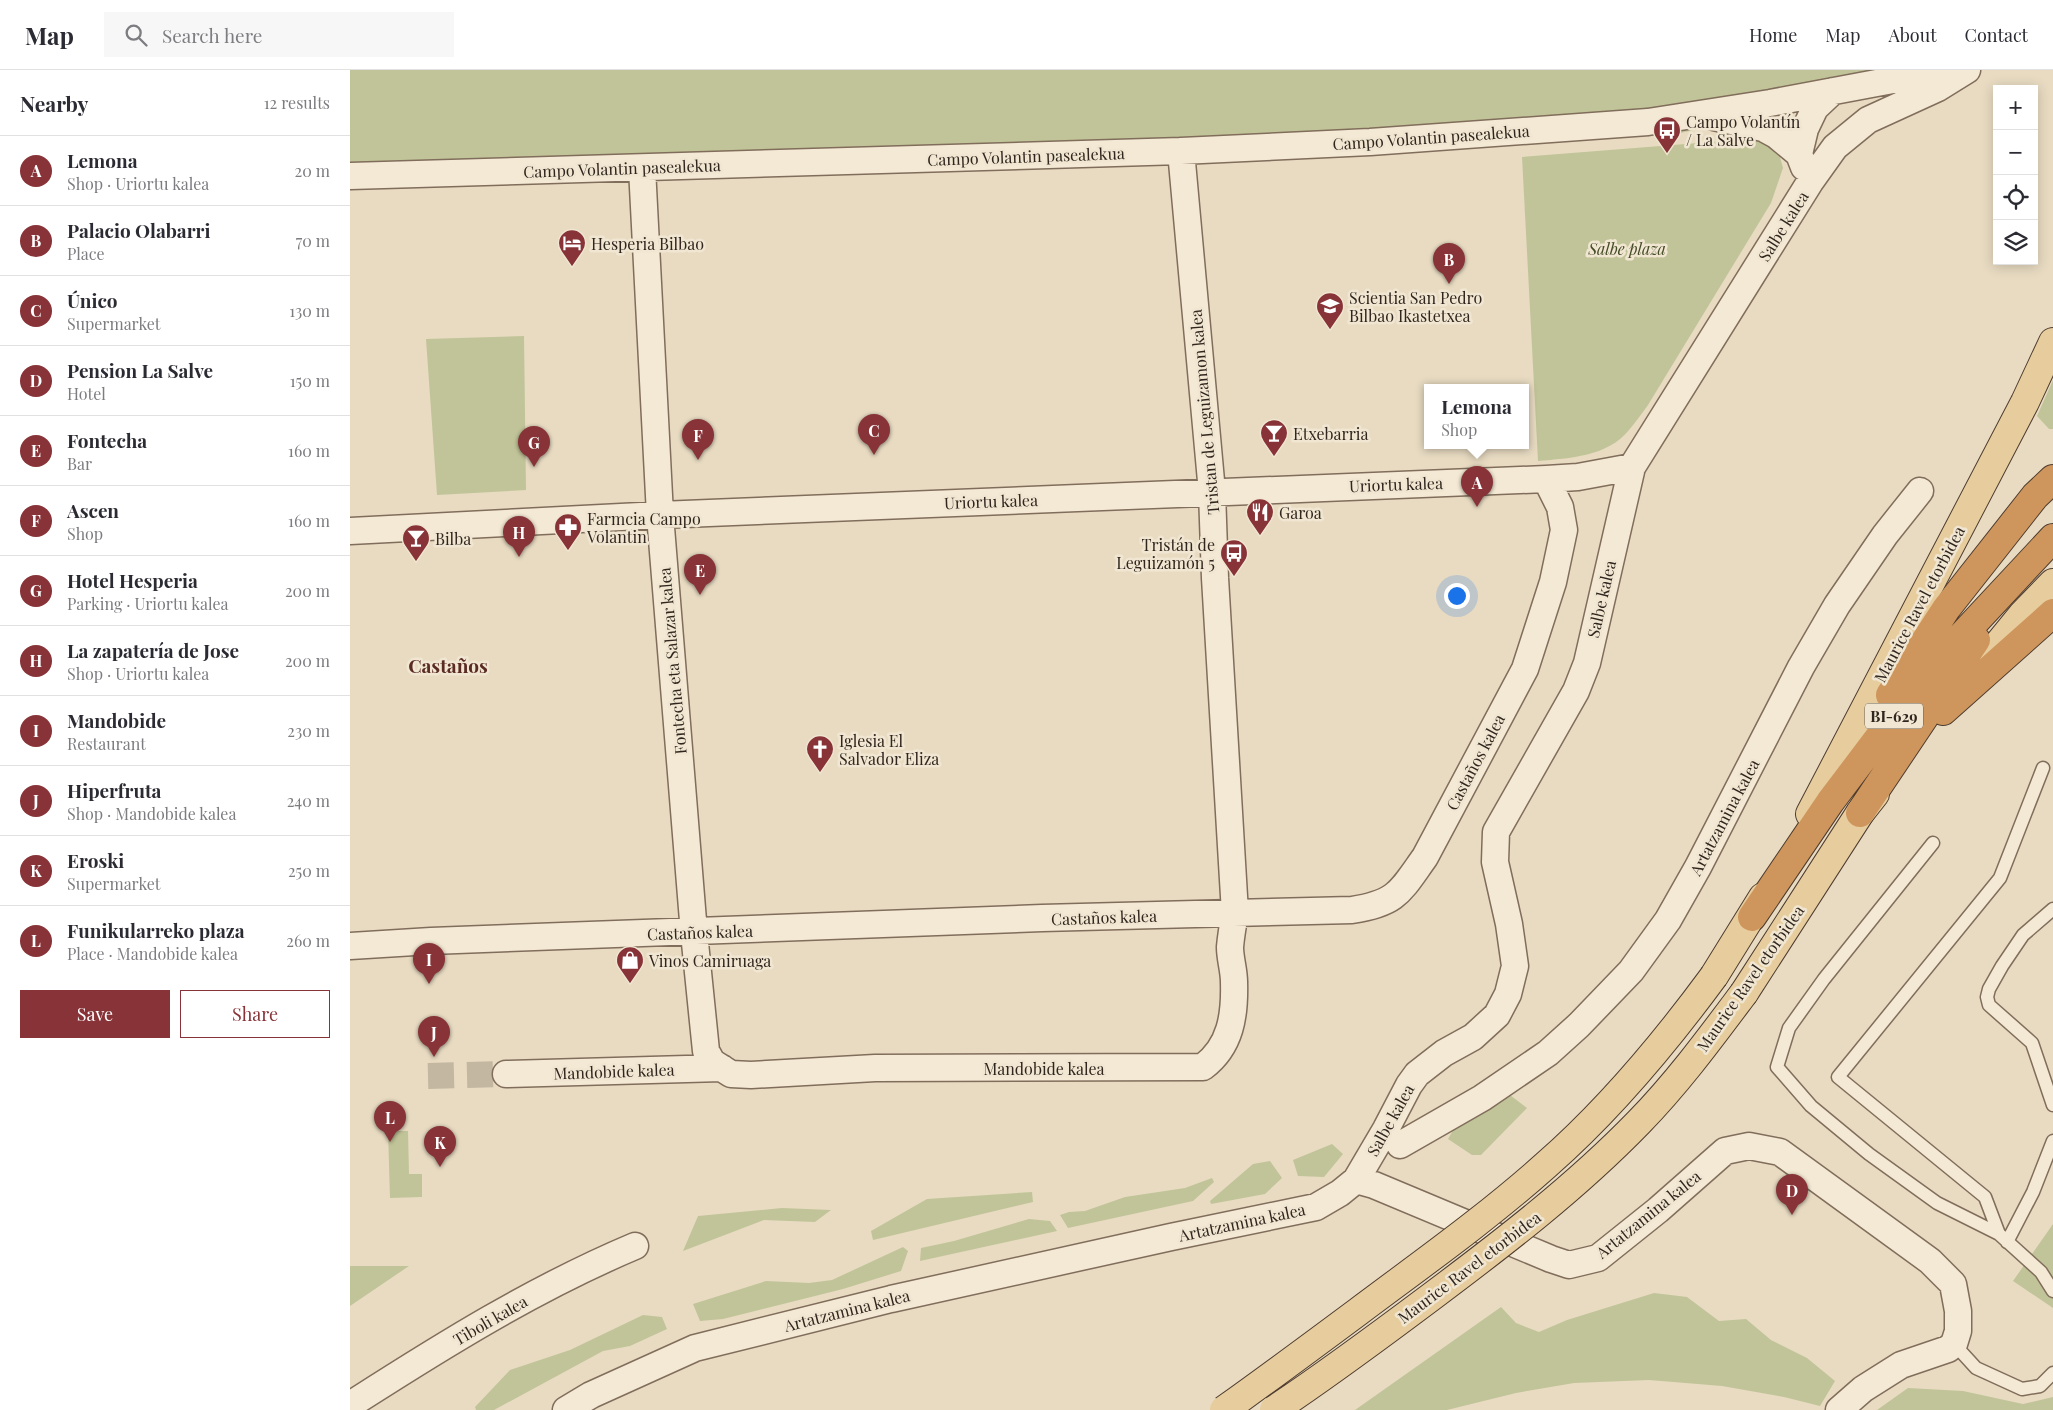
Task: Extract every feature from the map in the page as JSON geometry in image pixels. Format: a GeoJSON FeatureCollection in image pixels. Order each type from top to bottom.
{"type":"FeatureCollection","features":[{"type":"Feature","properties":{"kind":"highway"},"geometry":{"type":"LineString","coordinates":[[1830,802],[1892,693],[1939,620],[2036,496],[2053,479]]}},
{"type":"Feature","properties":{"kind":"highway","name":"BI-629"},"geometry":{"type":"LineString","coordinates":[[1830,802],[1923,678],[1980,649],[2026,565],[2053,538]]}},
{"type":"Feature","properties":{"kind":"highway"},"geometry":{"type":"LineString","coordinates":[[1943,711],[1980,649],[2053,614]]}},
{"type":"Feature","properties":{"kind":"highway","name":"Maurice Ravel etorbidea"},"geometry":{"type":"LineString","coordinates":[[1860,813],[1980,649]]}},
{"type":"Feature","properties":{"kind":"highway","name":"Maurice Ravel etorbidea"},"geometry":{"type":"LineString","coordinates":[[1752,917],[1830,802]]}},
{"type":"Feature","properties":{"kind":"main road","name":"Maurice Ravel etorbidea"},"geometry":{"type":"LineString","coordinates":[[1224,1410],[1463,1234],[1546,1165],[1591,1122],[1681,1021],[1714,976],[1752,917],[1823,791],[2025,402],[2053,342]]}},
{"type":"Feature","properties":{"kind":"main road"},"geometry":{"type":"LineString","coordinates":[[1980,649],[2022,615],[2053,583]]}},
{"type":"Feature","properties":{"kind":"main road"},"geometry":{"type":"LineString","coordinates":[[1860,813],[1943,711]]}},
{"type":"Feature","properties":{"kind":"main road","name":"Maurice Ravel etorbidea"},"geometry":{"type":"LineString","coordinates":[[1274,1410],[1322,1378],[1556,1200],[1638,1122],[1698,1054],[1744,993],[1860,813]]}},
{"type":"Feature","properties":{"kind":"street","name":"Campo Volantin pasealekua"},"geometry":{"type":"LineString","coordinates":[[350,176],[1181,151],[1370,142],[1638,123],[1702,114],[1946,70]]}},
{"type":"Feature","properties":{"kind":"street","name":"Salbe kalea"},"geometry":{"type":"LineString","coordinates":[[1356,1180],[1386,1129],[1408,1085],[1417,1074],[1444,1053],[1474,1037],[1497,1015],[1508,994],[1516,966],[1495,862],[1496,832],[1576,691],[1587,663],[1632,467],[1810,182],[1835,147],[1868,120],[1938,88],[1967,70]]}},
{"type":"Feature","properties":{"kind":"street"},"geometry":{"type":"LineString","coordinates":[[1799,154],[1805,129],[1815,108],[1833,91]]}},
{"type":"Feature","properties":{"kind":"street","name":"Campo Volantin pasealekua"},"geometry":{"type":"LineString","coordinates":[[1702,114],[1763,128],[1776,135],[1799,154],[1810,182]]}},
{"type":"Feature","properties":{"kind":"street","name":"Tristan de Leguizamon kalea"},"geometry":{"type":"LineString","coordinates":[[1181,151],[1212,492],[1214,578],[1235,913]]}},
{"type":"Feature","properties":{"kind":"street","name":"Fontecha eta Salazar kalea"},"geometry":{"type":"LineString","coordinates":[[642,168],[660,515],[694,932],[706,1051],[717,1065]]}},
{"type":"Feature","properties":{"kind":"street","name":"Uriortu kalea"},"geometry":{"type":"LineString","coordinates":[[350,531],[660,515],[1546,479],[1578,477],[1632,467]]}},
{"type":"Feature","properties":{"kind":"street","name":"Castaños kalea"},"geometry":{"type":"LineString","coordinates":[[350,946],[431,941],[1352,910],[1375,906],[1391,899],[1406,884],[1424,857],[1525,669],[1553,582],[1564,530],[1560,507],[1546,479]]}},
{"type":"Feature","properties":{"kind":"street","name":"Artatzamina kalea"},"geometry":{"type":"LineString","coordinates":[[1400,1145],[1482,1098],[1548,1052],[1631,972],[1668,920],[1698,868],[1802,667],[1837,606],[1885,535],[1920,491]]}},
{"type":"Feature","properties":{"kind":"street","name":"Mandobide kalea"},"geometry":{"type":"LineString","coordinates":[[506,1074],[717,1065],[731,1074],[752,1075],[875,1068],[1203,1068],[1215,1059],[1223,1048],[1231,1028],[1234,982],[1230,948],[1235,913]]}},
{"type":"Feature","properties":{"kind":"street","name":"Artatzamina kalea"},"geometry":{"type":"LineString","coordinates":[[566,1410],[591,1395],[688,1350],[900,1297],[1316,1207],[1340,1193],[1356,1180],[1374,1184],[1569,1265],[1598,1258],[1658,1210],[1725,1151],[1749,1146],[1780,1152],[1930,1261],[1953,1284],[1958,1311],[1958,1331],[1954,1344]]}},
{"type":"Feature","properties":{"kind":"street","name":"Tiboli kalea"},"geometry":{"type":"LineString","coordinates":[[350,1405],[441,1348],[541,1290],[585,1267],[635,1246]]}},
{"type":"Feature","properties":{"kind":"street"},"geometry":{"type":"LineString","coordinates":[[1839,1410],[1862,1389],[1901,1366],[1948,1349],[1954,1344]]}},
{"type":"Feature","properties":{"kind":"lane"},"geometry":{"type":"LineString","coordinates":[[2003,1238],[1985,1197],[1838,1077],[2000,878],[2043,768]]}},
{"type":"Feature","properties":{"kind":"lane"},"geometry":{"type":"LineString","coordinates":[[1934,843],[1824,979],[1789,1028],[1776,1067],[1811,1106],[1869,1154],[1937,1203],[2003,1238],[2041,1272],[2053,1291]]}},
{"type":"Feature","properties":{"kind":"lane"},"geometry":{"type":"LineString","coordinates":[[2053,909],[2023,936],[1989,988],[1987,997],[1989,1005],[2032,1043],[2053,1104]]}},
{"type":"Feature","properties":{"kind":"lane"},"geometry":{"type":"LineString","coordinates":[[2003,1238],[2033,1192],[2053,1141]]}},
{"type":"Feature","properties":{"kind":"lane"},"geometry":{"type":"LineString","coordinates":[[1954,1344],[1976,1368],[2022,1389],[2040,1386],[2053,1373]]}},
{"type":"Feature","properties":{"kind":"green space"},"geometry":{"type":"Polygon","coordinates":[[[350,70],[1953,70],[1672,135],[1349,142],[350,176],[350,70]]]}},
{"type":"Feature","properties":{"kind":"green space","name":"Salbe plaza"},"geometry":{"type":"Polygon","coordinates":[[[1762,138],[1778,150],[1783,168],[1771,203],[1648,405],[1629,430],[1610,446],[1575,457],[1538,461],[1522,157],[1762,138]]]}},
{"type":"Feature","properties":{"kind":"green space"},"geometry":{"type":"Polygon","coordinates":[[[524,336],[526,490],[437,495],[426,339],[524,336]]]}},
{"type":"Feature","properties":{"kind":"green space"},"geometry":{"type":"Polygon","coordinates":[[[2053,380],[2053,429],[2049,429],[2037,416],[2053,380]]]}},
{"type":"Feature","properties":{"kind":"green space"},"geometry":{"type":"Polygon","coordinates":[[[1506,1092],[1527,1108],[1481,1155],[1472,1155],[1448,1139],[1459,1120],[1506,1092]]]}},
{"type":"Feature","properties":{"kind":"green space"},"geometry":{"type":"Polygon","coordinates":[[[388,1131],[408,1131],[409,1174],[422,1174],[422,1197],[390,1198],[388,1131]]]}},
{"type":"Feature","properties":{"kind":"green space"},"geometry":{"type":"Polygon","coordinates":[[[1332,1144],[1343,1154],[1324,1177],[1298,1176],[1293,1160],[1332,1144]]]}},
{"type":"Feature","properties":{"kind":"green space"},"geometry":{"type":"Polygon","coordinates":[[[1270,1161],[1282,1178],[1265,1194],[1211,1204],[1210,1201],[1253,1164],[1270,1161]]]}},
{"type":"Feature","properties":{"kind":"green space"},"geometry":{"type":"Polygon","coordinates":[[[1212,1178],[1214,1182],[1193,1201],[1068,1228],[1060,1215],[1069,1212],[1085,1211],[1125,1197],[1185,1188],[1212,1178]]]}},
{"type":"Feature","properties":{"kind":"green space"},"geometry":{"type":"Polygon","coordinates":[[[1032,1192],[1033,1202],[873,1240],[871,1231],[927,1199],[1032,1192]]]}},
{"type":"Feature","properties":{"kind":"green space"},"geometry":{"type":"Polygon","coordinates":[[[782,1208],[831,1210],[815,1222],[764,1220],[683,1251],[698,1216],[782,1208]]]}},
{"type":"Feature","properties":{"kind":"green space"},"geometry":{"type":"Polygon","coordinates":[[[1029,1219],[1050,1221],[1057,1231],[920,1261],[921,1248],[954,1241],[1029,1219]]]}},
{"type":"Feature","properties":{"kind":"green space"},"geometry":{"type":"Polygon","coordinates":[[[2053,1224],[2053,1308],[2013,1281],[2053,1224]]]}},
{"type":"Feature","properties":{"kind":"green space"},"geometry":{"type":"Polygon","coordinates":[[[903,1247],[908,1251],[901,1271],[843,1289],[723,1319],[700,1321],[693,1304],[766,1281],[809,1283],[832,1280],[903,1247]]]}},
{"type":"Feature","properties":{"kind":"green space"},"geometry":{"type":"Polygon","coordinates":[[[350,1266],[409,1266],[350,1306],[350,1266]]]}},
{"type":"Feature","properties":{"kind":"green space"},"geometry":{"type":"Polygon","coordinates":[[[1654,1293],[1687,1297],[1719,1321],[1746,1319],[1771,1340],[1807,1358],[1835,1381],[1820,1406],[1784,1397],[1722,1386],[1649,1380],[1574,1383],[1516,1393],[1447,1410],[1355,1410],[1501,1307],[1516,1323],[1539,1332],[1567,1320],[1654,1293]]]}},
{"type":"Feature","properties":{"kind":"green space"},"geometry":{"type":"Polygon","coordinates":[[[643,1315],[662,1317],[667,1329],[630,1346],[603,1351],[494,1410],[476,1410],[475,1407],[510,1370],[570,1350],[643,1315]]]}},
{"type":"Feature","properties":{"kind":"green space"},"geometry":{"type":"Polygon","coordinates":[[[1908,1388],[1963,1391],[2023,1404],[2053,1397],[2053,1410],[1877,1410],[1908,1388]]]}},
{"type":"Feature","properties":{"kind":"tunnel"},"geometry":{"type":"LineString","coordinates":[[428,1076],[506,1074]]}},
{"type":"Feature","properties":{"kind":"place","name":"Campo Volantín / La Salve"},"geometry":{"type":"Point","coordinates":[1667,154]}},
{"type":"Feature","properties":{"kind":"place","name":"Hesperia Bilbao"},"geometry":{"type":"Point","coordinates":[572,267]}},
{"type":"Feature","properties":{"kind":"place","name":"Palacio Olabarri"},"geometry":{"type":"Point","coordinates":[1449,284]}},
{"type":"Feature","properties":{"kind":"place","name":"Scientia San Pedro Bilbao Ikastetxea"},"geometry":{"type":"Point","coordinates":[1330,330]}},
{"type":"Feature","properties":{"kind":"place","name":"Único"},"geometry":{"type":"Point","coordinates":[874,455]}},
{"type":"Feature","properties":{"kind":"place","name":"Etxebarria"},"geometry":{"type":"Point","coordinates":[1274,457]}},
{"type":"Feature","properties":{"kind":"place","name":"Ascen"},"geometry":{"type":"Point","coordinates":[698,460]}},
{"type":"Feature","properties":{"kind":"place","name":"Hotel Hesperia"},"geometry":{"type":"Point","coordinates":[534,467]}},
{"type":"Feature","properties":{"kind":"place","name":"Lemona"},"geometry":{"type":"Point","coordinates":[1477,507]}},
{"type":"Feature","properties":{"kind":"place","name":"Garoa"},"geometry":{"type":"Point","coordinates":[1260,536]}},
{"type":"Feature","properties":{"kind":"place","name":"Farmcia Campo Volantin"},"geometry":{"type":"Point","coordinates":[568,551]}},
{"type":"Feature","properties":{"kind":"place","name":"La zapatería de Jose"},"geometry":{"type":"Point","coordinates":[519,557]}},
{"type":"Feature","properties":{"kind":"place","name":"Bilba"},"geometry":{"type":"Point","coordinates":[416,562]}},
{"type":"Feature","properties":{"kind":"place","name":"Tristán de Leguizamón 5"},"geometry":{"type":"Point","coordinates":[1234,577]}},
{"type":"Feature","properties":{"kind":"place","name":"Fontecha"},"geometry":{"type":"Point","coordinates":[700,595]}},
{"type":"Feature","properties":{"kind":"place","name":"Iglesia El Salvador Eliza"},"geometry":{"type":"Point","coordinates":[820,773]}},
{"type":"Feature","properties":{"kind":"place","name":"Mandobide"},"geometry":{"type":"Point","coordinates":[429,984]}},
{"type":"Feature","properties":{"kind":"place","name":"Vinos Camiruaga"},"geometry":{"type":"Point","coordinates":[630,984]}},
{"type":"Feature","properties":{"kind":"place","name":"Hiperfruta"},"geometry":{"type":"Point","coordinates":[434,1057]}},
{"type":"Feature","properties":{"kind":"place","name":"Funikularreko plaza"},"geometry":{"type":"Point","coordinates":[390,1142]}},
{"type":"Feature","properties":{"kind":"place","name":"Eroski"},"geometry":{"type":"Point","coordinates":[440,1167]}},
{"type":"Feature","properties":{"kind":"place","name":"Pension La Salve"},"geometry":{"type":"Point","coordinates":[1792,1215]}},
{"type":"Feature","properties":{"kind":"district","name":"Castaños"},"geometry":{"type":"Point","coordinates":[448,665]}}]}
